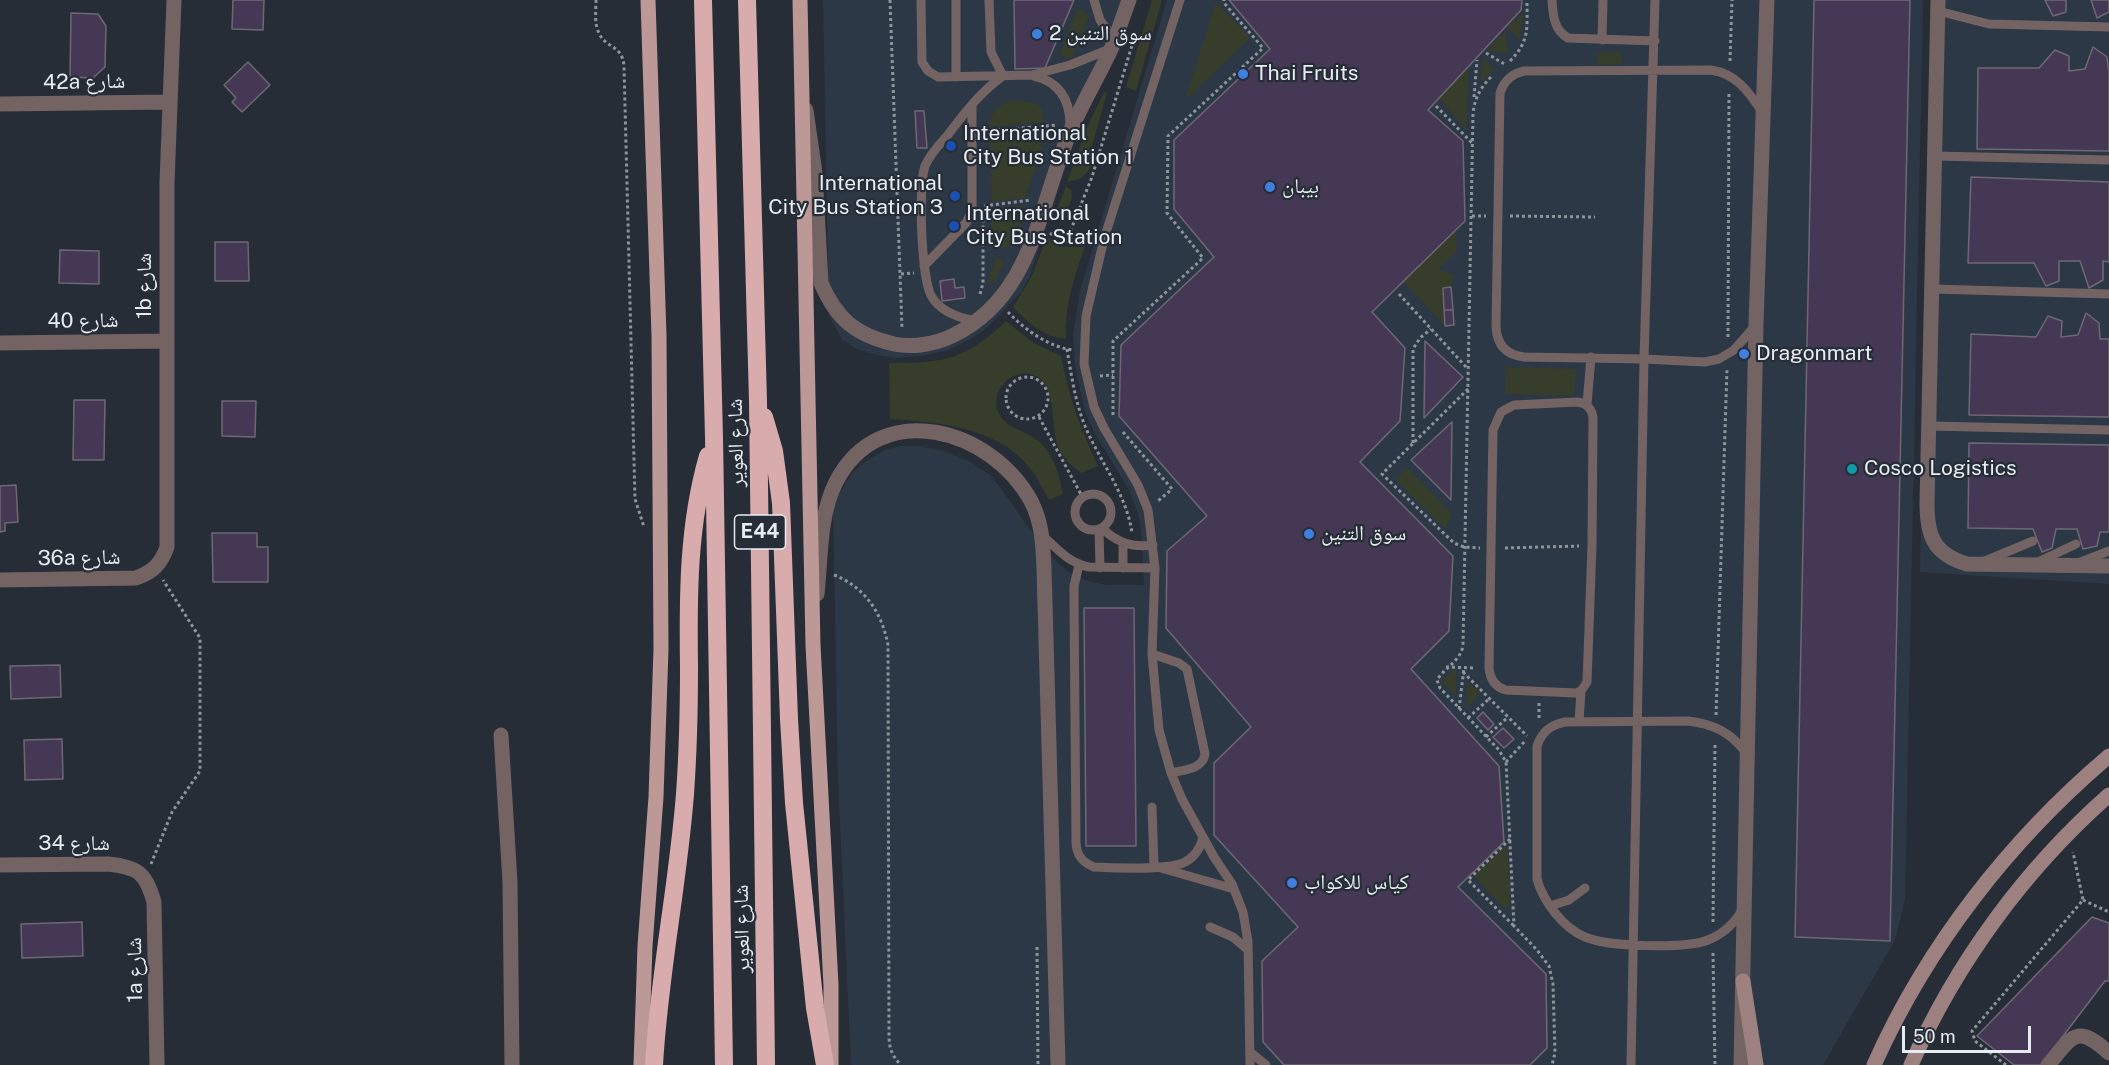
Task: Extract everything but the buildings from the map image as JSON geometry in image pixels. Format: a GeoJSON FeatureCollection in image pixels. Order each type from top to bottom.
{"type":"FeatureCollection","features":[{"type":"Feature","properties":{"kind":"highway","name":"شارع العوير"},"geometry":{"type":"LineString","coordinates":[[703,0],[714,437],[724,1065]]}},
{"type":"Feature","properties":{"kind":"highway","name":"شارع العوير"},"geometry":{"type":"LineString","coordinates":[[747,0],[758,401],[766,1065]]}},
{"type":"Feature","properties":{"kind":"highway"},"geometry":{"type":"LineString","coordinates":[[758,401],[768,426],[779,477],[794,803],[814,998],[825,1065]]}},
{"type":"Feature","properties":{"kind":"highway"},"geometry":{"type":"LineString","coordinates":[[654,1065],[658,1010],[685,794],[691,539],[701,482],[714,437]]}},
{"type":"Feature","properties":{"kind":"main road"},"geometry":{"type":"LineString","coordinates":[[641,1065],[645,946],[656,797],[661,649],[659,348],[648,0]]}},
{"type":"Feature","properties":{"kind":"main road"},"geometry":{"type":"LineString","coordinates":[[801,0],[813,645],[830,975],[831,1065]]}},
{"type":"Feature","properties":{"kind":"street","name":"1b شارع"},"geometry":{"type":"LineString","coordinates":[[156,568],[163,559],[168,535],[166,341],[169,102],[174,0]]}},
{"type":"Feature","properties":{"kind":"street"},"geometry":{"type":"LineString","coordinates":[[801,90],[813,145],[821,283],[833,306],[850,326],[864,335],[903,346],[931,343],[947,338],[999,301],[1022,267],[1030,250],[1070,129],[1113,44],[1129,0]]}},
{"type":"Feature","properties":{"kind":"street"},"geometry":{"type":"LineString","coordinates":[[1741,1065],[1756,324],[1767,0]]}},
{"type":"Feature","properties":{"kind":"street"},"geometry":{"type":"LineString","coordinates":[[1938,6],[1927,514],[1930,536],[1936,546],[1955,561],[1966,564],[2109,566]]}},
{"type":"Feature","properties":{"kind":"street","name":"42a شارع"},"geometry":{"type":"LineString","coordinates":[[0,104],[169,102]]}},
{"type":"Feature","properties":{"kind":"street","name":"شارع 40"},"geometry":{"type":"LineString","coordinates":[[0,343],[166,341]]}},
{"type":"Feature","properties":{"kind":"street"},"geometry":{"type":"LineString","coordinates":[[813,645],[824,521],[830,494],[851,459],[881,437],[905,431],[930,432],[958,439],[985,451],[1011,474],[1022,488],[1038,519],[1042,535],[1058,1065]]}},
{"type":"Feature","properties":{"kind":"street","name":"36a شارع"},"geometry":{"type":"LineString","coordinates":[[0,580],[125,579],[146,574],[156,568]]}},
{"type":"Feature","properties":{"kind":"street"},"geometry":{"type":"LineString","coordinates":[[501,735],[510,882],[512,1065]]}},
{"type":"Feature","properties":{"kind":"street"},"geometry":{"type":"LineString","coordinates":[[1874,1065],[1910,993],[1954,926],[2026,835],[2109,756]]}},
{"type":"Feature","properties":{"kind":"street"},"geometry":{"type":"LineString","coordinates":[[1911,1065],[1935,1017],[1977,946],[2028,878],[2069,832],[2109,795]]}},
{"type":"Feature","properties":{"kind":"street","name":"شارع 34"},"geometry":{"type":"LineString","coordinates":[[0,865],[108,864],[128,867],[145,877]]}},
{"type":"Feature","properties":{"kind":"street","name":"1a شارع"},"geometry":{"type":"LineString","coordinates":[[145,877],[154,902],[157,1065]]}},
{"type":"Feature","properties":{"kind":"street"},"geometry":{"type":"LineString","coordinates":[[1743,981],[1756,1065]]}},
{"type":"Feature","properties":{"kind":"street"},"geometry":{"type":"LineString","coordinates":[[2049,1065],[2076,1036],[2087,1036],[2109,1053]]}},
{"type":"Feature","properties":{"kind":"lane"},"geometry":{"type":"LineString","coordinates":[[921,0],[921,56],[924,67],[938,77],[1032,75],[1077,63],[1113,44],[1100,20],[1094,0]]}},
{"type":"Feature","properties":{"kind":"lane"},"geometry":{"type":"LineString","coordinates":[[956,0],[956,77]]}},
{"type":"Feature","properties":{"kind":"lane"},"geometry":{"type":"LineString","coordinates":[[989,0],[991,52],[1003,76]]}},
{"type":"Feature","properties":{"kind":"lane"},"geometry":{"type":"LineString","coordinates":[[1180,0],[1104,239],[1086,316],[1083,352],[1086,378],[1094,407],[1138,485],[1148,510],[1155,568],[1152,654],[1158,722],[1164,751],[1171,773],[1203,838],[1234,889],[1243,912],[1247,949],[1250,1065]]}},
{"type":"Feature","properties":{"kind":"lane"},"geometry":{"type":"LineString","coordinates":[[1552,0],[1554,22],[1562,35],[1575,40],[1655,41]]}},
{"type":"Feature","properties":{"kind":"lane"},"geometry":{"type":"LineString","coordinates":[[1602,40],[1603,0]]}},
{"type":"Feature","properties":{"kind":"lane"},"geometry":{"type":"LineString","coordinates":[[1631,1065],[1644,359],[1655,0]]}},
{"type":"Feature","properties":{"kind":"lane"},"geometry":{"type":"LineString","coordinates":[[1938,6],[1989,24],[2109,27]]}},
{"type":"Feature","properties":{"kind":"lane"},"geometry":{"type":"LineString","coordinates":[[1756,324],[1740,345],[1719,359],[1704,362],[1591,357],[1524,357],[1506,352],[1500,345],[1496,327],[1500,93],[1506,81],[1517,72],[1524,71],[1711,70],[1729,75],[1744,86],[1764,114]]}},
{"type":"Feature","properties":{"kind":"lane"},"geometry":{"type":"LineString","coordinates":[[1032,75],[1053,83],[1061,91],[1068,101],[1070,129]]}},
{"type":"Feature","properties":{"kind":"lane"},"geometry":{"type":"LineString","coordinates":[[971,320],[942,308],[933,300],[926,282],[922,233],[924,167],[972,105],[1003,76]]}},
{"type":"Feature","properties":{"kind":"lane"},"geometry":{"type":"LineString","coordinates":[[924,266],[966,223],[972,211],[974,195],[972,105]]}},
{"type":"Feature","properties":{"kind":"lane"},"geometry":{"type":"LineString","coordinates":[[1935,156],[2109,160]]}},
{"type":"Feature","properties":{"kind":"lane"},"geometry":{"type":"LineString","coordinates":[[1932,289],[2109,294]]}},
{"type":"Feature","properties":{"kind":"lane"},"geometry":{"type":"LineString","coordinates":[[1587,404],[1578,402],[1514,405],[1506,407],[1497,417],[1492,437],[1489,668],[1492,680],[1500,688],[1569,693],[1581,691],[1585,687],[1588,676],[1592,546],[1593,418],[1587,404],[1591,357]]}},
{"type":"Feature","properties":{"kind":"lane"},"geometry":{"type":"LineString","coordinates":[[1929,426],[2109,430]]}},
{"type":"Feature","properties":{"kind":"lane"},"geometry":{"type":"LineString","coordinates":[[1100,568],[1100,529],[1110,519],[1111,514],[1105,499],[1094,495],[1083,498],[1079,501],[1076,512],[1079,522],[1088,529],[1100,529],[1123,543],[1134,546],[1153,545]]}},
{"type":"Feature","properties":{"kind":"lane"},"geometry":{"type":"LineString","coordinates":[[1042,535],[1079,566],[1155,568]]}},
{"type":"Feature","properties":{"kind":"lane"},"geometry":{"type":"LineString","coordinates":[[1978,564],[2033,541]]}},
{"type":"Feature","properties":{"kind":"lane"},"geometry":{"type":"LineString","coordinates":[[1123,543],[1123,568]]}},
{"type":"Feature","properties":{"kind":"lane"},"geometry":{"type":"LineString","coordinates":[[2034,564],[2076,544]]}},
{"type":"Feature","properties":{"kind":"lane"},"geometry":{"type":"LineString","coordinates":[[2073,565],[2109,551]]}},
{"type":"Feature","properties":{"kind":"lane"},"geometry":{"type":"LineString","coordinates":[[1079,566],[1074,593],[1076,847],[1082,860],[1094,867],[1177,865],[1188,860],[1198,851],[1203,838]]}},
{"type":"Feature","properties":{"kind":"lane"},"geometry":{"type":"LineString","coordinates":[[1152,654],[1179,663],[1187,669],[1205,754],[1204,761],[1199,766],[1171,773]]}},
{"type":"Feature","properties":{"kind":"lane"},"geometry":{"type":"LineString","coordinates":[[1579,722],[1581,691]]}},
{"type":"Feature","properties":{"kind":"lane"},"geometry":{"type":"LineString","coordinates":[[1745,906],[1729,927],[1713,938],[1686,945],[1606,942],[1584,937],[1565,923],[1539,887],[1536,870],[1538,742],[1544,732],[1557,723],[1688,721],[1715,726],[1740,744],[1747,755]]}},
{"type":"Feature","properties":{"kind":"lane"},"geometry":{"type":"LineString","coordinates":[[1152,807],[1154,866]]}},
{"type":"Feature","properties":{"kind":"lane"},"geometry":{"type":"LineString","coordinates":[[1154,866],[1234,889]]}},
{"type":"Feature","properties":{"kind":"lane"},"geometry":{"type":"LineString","coordinates":[[1551,906],[1569,900],[1585,888]]}},
{"type":"Feature","properties":{"kind":"lane"},"geometry":{"type":"LineString","coordinates":[[1210,927],[1233,937],[1247,949]]}},
{"type":"Feature","properties":{"kind":"lane"},"geometry":{"type":"LineString","coordinates":[[1250,1052],[1266,1065]]}},
{"type":"Feature","properties":{"kind":"path"},"geometry":{"type":"LineString","coordinates":[[596,0],[599,35],[619,51],[624,66],[635,485]]}},
{"type":"Feature","properties":{"kind":"path"},"geometry":{"type":"LineString","coordinates":[[890,0],[903,346]]}},
{"type":"Feature","properties":{"kind":"path"},"geometry":{"type":"LineString","coordinates":[[1113,420],[1113,341],[1203,258],[1167,213],[1168,136],[1263,48],[1224,3],[1224,0]]}},
{"type":"Feature","properties":{"kind":"path"},"geometry":{"type":"LineString","coordinates":[[1066,242],[1092,177],[1136,33]]}},
{"type":"Feature","properties":{"kind":"path"},"geometry":{"type":"LineString","coordinates":[[1486,53],[1506,64]]}},
{"type":"Feature","properties":{"kind":"path"},"geometry":{"type":"LineString","coordinates":[[1474,100],[1477,60]]}},
{"type":"Feature","properties":{"kind":"path"},"geometry":{"type":"LineString","coordinates":[[1436,106],[1472,143]]}},
{"type":"Feature","properties":{"kind":"path"},"geometry":{"type":"LineString","coordinates":[[972,132],[1070,129]]}},
{"type":"Feature","properties":{"kind":"path"},"geometry":{"type":"LineString","coordinates":[[971,320],[983,283],[983,195]]}},
{"type":"Feature","properties":{"kind":"path"},"geometry":{"type":"LineString","coordinates":[[983,206],[1045,199]]}},
{"type":"Feature","properties":{"kind":"path"},"geometry":{"type":"LineString","coordinates":[[1472,216],[1595,217]]}},
{"type":"Feature","properties":{"kind":"path"},"geometry":{"type":"LineString","coordinates":[[1039,221],[1053,236],[1066,242],[1079,243],[1104,239]]}},
{"type":"Feature","properties":{"kind":"path"},"geometry":{"type":"LineString","coordinates":[[983,283],[1022,326],[1051,343],[1083,352]]}},
{"type":"Feature","properties":{"kind":"path"},"geometry":{"type":"LineString","coordinates":[[1399,294],[1468,370]]}},
{"type":"Feature","properties":{"kind":"path"},"geometry":{"type":"LineString","coordinates":[[1413,443],[1413,349],[1420,338],[1431,329]]}},
{"type":"Feature","properties":{"kind":"path"},"geometry":{"type":"LineString","coordinates":[[1067,349],[1073,389],[1080,411],[1089,435],[1117,488],[1130,521],[1134,546]]}},
{"type":"Feature","properties":{"kind":"path"},"geometry":{"type":"LineString","coordinates":[[1030,377],[1038,379],[1047,390],[1048,405],[1039,417],[1024,420],[1017,417],[1007,406],[1007,391],[1016,380],[1030,377]]}},
{"type":"Feature","properties":{"kind":"path"},"geometry":{"type":"LineString","coordinates":[[1468,389],[1382,474],[1454,543],[1464,547],[1592,546]]}},
{"type":"Feature","properties":{"kind":"path"},"geometry":{"type":"LineString","coordinates":[[1039,417],[1083,498]]}},
{"type":"Feature","properties":{"kind":"path"},"geometry":{"type":"LineString","coordinates":[[1120,428],[1172,489],[1148,510],[1130,521]]}},
{"type":"Feature","properties":{"kind":"path"},"geometry":{"type":"LineString","coordinates":[[145,877],[172,812],[200,771],[200,638],[156,568]]}},
{"type":"Feature","properties":{"kind":"path"},"geometry":{"type":"LineString","coordinates":[[889,661],[889,1046],[893,1056],[901,1065]]}},
{"type":"Feature","properties":{"kind":"path"},"geometry":{"type":"LineString","coordinates":[[1446,667],[1463,670],[1489,668]]}},
{"type":"Feature","properties":{"kind":"path"},"geometry":{"type":"LineString","coordinates":[[1463,670],[1528,737],[1538,742],[1538,692]]}},
{"type":"Feature","properties":{"kind":"path"},"geometry":{"type":"LineString","coordinates":[[1459,709],[1463,670]]}},
{"type":"Feature","properties":{"kind":"path"},"geometry":{"type":"LineString","coordinates":[[1468,718],[1500,688]]}},
{"type":"Feature","properties":{"kind":"path"},"geometry":{"type":"LineString","coordinates":[[1486,737],[1508,717]]}},
{"type":"Feature","properties":{"kind":"path"},"geometry":{"type":"LineString","coordinates":[[1715,726],[1713,938],[1715,1065]]}},
{"type":"Feature","properties":{"kind":"path"},"geometry":{"type":"LineString","coordinates":[[1506,762],[1528,737]]}},
{"type":"Feature","properties":{"kind":"path"},"geometry":{"type":"LineString","coordinates":[[2069,832],[2083,900]]}},
{"type":"Feature","properties":{"kind":"path"},"geometry":{"type":"LineString","coordinates":[[1510,839],[1468,880],[1514,926]]}},
{"type":"Feature","properties":{"kind":"path"},"geometry":{"type":"LineString","coordinates":[[2083,900],[2109,912]]}},
{"type":"Feature","properties":{"kind":"path"},"geometry":{"type":"LineString","coordinates":[[2006,1065],[1974,1041],[1971,1034],[1973,1027],[2083,900]]}},
{"type":"Feature","properties":{"kind":"shaded area"},"geometry":{"type":"Polygon","coordinates":[[[823,0],[1121,0],[1029,278],[1021,292],[988,327],[971,339],[946,351],[896,358],[877,355],[857,349],[842,339],[829,316],[823,0]]]}},
{"type":"Feature","properties":{"kind":"shaded area"},"geometry":{"type":"Polygon","coordinates":[[[1167,0],[1923,0],[1905,900],[1895,940],[1823,1065],[851,1065],[838,779],[833,504],[852,473],[866,461],[885,450],[901,446],[918,446],[943,451],[968,461],[990,475],[1028,527],[1057,562],[1070,573],[1088,581],[1107,585],[1144,585],[1138,513],[1129,490],[1094,432],[1085,412],[1075,366],[1073,335],[1080,291],[1167,0]]]}},
{"type":"Feature","properties":{"kind":"shaded area"},"geometry":{"type":"Polygon","coordinates":[[[1933,0],[2109,0],[2109,584],[1920,572],[1933,0]]]}},
{"type":"Feature","properties":{"kind":"green space"},"geometry":{"type":"Polygon","coordinates":[[[1152,0],[1162,0],[1136,91],[1126,87],[1152,0]]]}},
{"type":"Feature","properties":{"kind":"green space"},"geometry":{"type":"Polygon","coordinates":[[[1216,2],[1250,38],[1189,97],[1186,95],[1216,2]]]}},
{"type":"Feature","properties":{"kind":"green space"},"geometry":{"type":"Polygon","coordinates":[[[1077,9],[1090,15],[1071,60],[1059,55],[1077,9]]]}},
{"type":"Feature","properties":{"kind":"green space"},"geometry":{"type":"Polygon","coordinates":[[[1523,12],[1520,40],[1507,28],[1523,12]]]}},
{"type":"Feature","properties":{"kind":"green space"},"geometry":{"type":"Polygon","coordinates":[[[1505,31],[1508,54],[1488,50],[1505,31]]]}},
{"type":"Feature","properties":{"kind":"green space"},"geometry":{"type":"Polygon","coordinates":[[[1621,52],[1621,64],[1597,65],[1597,53],[1621,52]]]}},
{"type":"Feature","properties":{"kind":"green space"},"geometry":{"type":"Polygon","coordinates":[[[1483,57],[1494,69],[1480,84],[1483,57]]]}},
{"type":"Feature","properties":{"kind":"green space"},"geometry":{"type":"Polygon","coordinates":[[[1469,68],[1466,130],[1439,98],[1469,68]]]}},
{"type":"Feature","properties":{"kind":"green space"},"geometry":{"type":"Polygon","coordinates":[[[1104,92],[1107,93],[1092,146],[1092,166],[1082,178],[1067,182],[1085,132],[1104,92]]]}},
{"type":"Feature","properties":{"kind":"green space"},"geometry":{"type":"Polygon","coordinates":[[[1016,100],[1035,103],[1042,108],[1044,122],[989,127],[997,108],[1016,100]]]}},
{"type":"Feature","properties":{"kind":"green space"},"geometry":{"type":"Polygon","coordinates":[[[1043,130],[1041,153],[1025,198],[992,202],[989,135],[1043,130]]]}},
{"type":"Feature","properties":{"kind":"green space"},"geometry":{"type":"Polygon","coordinates":[[[1066,186],[1071,190],[1072,198],[1066,213],[1059,215],[1056,212],[1066,186]]]}},
{"type":"Feature","properties":{"kind":"green space"},"geometry":{"type":"Polygon","coordinates":[[[1023,205],[1016,246],[996,249],[995,240],[991,240],[991,208],[1023,205]]]}},
{"type":"Feature","properties":{"kind":"green space"},"geometry":{"type":"Polygon","coordinates":[[[1456,230],[1457,251],[1438,269],[1453,275],[1451,287],[1443,288],[1445,326],[1403,281],[1456,230]]]}},
{"type":"Feature","properties":{"kind":"green space"},"geometry":{"type":"Polygon","coordinates":[[[1047,237],[1063,247],[1085,247],[1068,304],[1066,339],[1050,335],[1037,328],[1013,307],[1031,278],[1047,237]]]}},
{"type":"Feature","properties":{"kind":"green space"},"geometry":{"type":"Polygon","coordinates":[[[996,257],[1004,260],[995,283],[988,280],[996,257]]]}},
{"type":"Feature","properties":{"kind":"green space"},"geometry":{"type":"Polygon","coordinates":[[[1006,321],[1032,342],[1061,356],[1076,412],[1098,466],[1081,473],[1061,453],[1056,441],[1051,400],[1044,382],[1029,374],[1021,374],[1006,381],[997,395],[998,412],[1008,424],[1038,441],[1049,454],[1057,469],[1063,494],[1049,500],[1030,468],[1017,454],[1001,443],[966,429],[927,422],[890,419],[889,363],[924,362],[953,357],[978,344],[1006,321]]]}},
{"type":"Feature","properties":{"kind":"green space"},"geometry":{"type":"Polygon","coordinates":[[[1506,367],[1576,369],[1574,396],[1505,394],[1506,367]]]}},
{"type":"Feature","properties":{"kind":"green space"},"geometry":{"type":"Polygon","coordinates":[[[1407,468],[1452,514],[1445,529],[1395,479],[1407,468]]]}},
{"type":"Feature","properties":{"kind":"green space"},"geometry":{"type":"Polygon","coordinates":[[[1456,668],[1456,695],[1441,681],[1456,668]]]}},
{"type":"Feature","properties":{"kind":"green space"},"geometry":{"type":"Polygon","coordinates":[[[1467,682],[1481,693],[1467,708],[1467,682]]]}},
{"type":"Feature","properties":{"kind":"green space"},"geometry":{"type":"Polygon","coordinates":[[[1507,844],[1510,904],[1504,908],[1474,876],[1507,844]]]}},
{"type":"Feature","properties":{"kind":"place","name":"سوق التنين 2"},"geometry":{"type":"Point","coordinates":[1037,34]}},
{"type":"Feature","properties":{"kind":"place","name":"Thai Fruits"},"geometry":{"type":"Point","coordinates":[1243,74]}},
{"type":"Feature","properties":{"kind":"place","name":"International City Bus Station 1"},"geometry":{"type":"Point","coordinates":[951,146]}},
{"type":"Feature","properties":{"kind":"place","name":"بيبان"},"geometry":{"type":"Point","coordinates":[1270,187]}},
{"type":"Feature","properties":{"kind":"place","name":"International City Bus Station 3"},"geometry":{"type":"Point","coordinates":[955,196]}},
{"type":"Feature","properties":{"kind":"place","name":"International City Bus Station"},"geometry":{"type":"Point","coordinates":[954,226]}},
{"type":"Feature","properties":{"kind":"place","name":"Dragonmart"},"geometry":{"type":"Point","coordinates":[1744,354]}},
{"type":"Feature","properties":{"kind":"place","name":"Cosco Logistics"},"geometry":{"type":"Point","coordinates":[1852,469]}},
{"type":"Feature","properties":{"kind":"place","name":"سوق التنين"},"geometry":{"type":"Point","coordinates":[1309,534]}},
{"type":"Feature","properties":{"kind":"place","name":"كياس للاكواب"},"geometry":{"type":"Point","coordinates":[1292,883]}}]}
